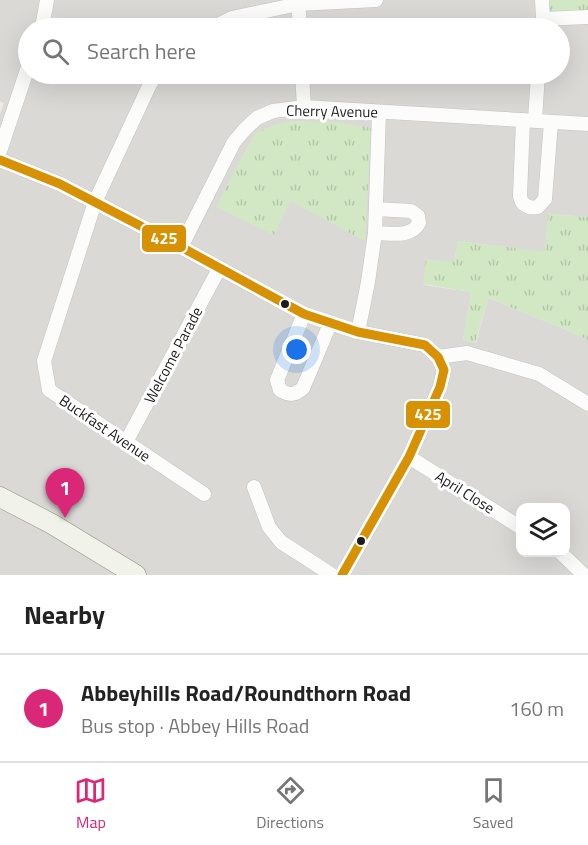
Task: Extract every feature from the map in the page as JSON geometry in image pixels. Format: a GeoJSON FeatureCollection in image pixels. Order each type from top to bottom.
{"type":"FeatureCollection","features":[{"type":"Feature","properties":{"kind":"main road"},"geometry":{"type":"LineString","coordinates":[[0,496],[52,524],[136,575]]}},
{"type":"Feature","properties":{"kind":"street"},"geometry":{"type":"LineString","coordinates":[[44,18],[47,0]]}},
{"type":"Feature","properties":{"kind":"street"},"geometry":{"type":"LineString","coordinates":[[232,18],[299,2],[376,0]]}},
{"type":"Feature","properties":{"kind":"street"},"geometry":{"type":"LineString","coordinates":[[542,0],[542,18]]}},
{"type":"Feature","properties":{"kind":"street"},"geometry":{"type":"LineString","coordinates":[[299,2],[300,18]]}},
{"type":"Feature","properties":{"kind":"street"},"geometry":{"type":"LineString","coordinates":[[570,20],[588,17]]}},
{"type":"Feature","properties":{"kind":"street"},"geometry":{"type":"LineString","coordinates":[[0,151],[22,84]]}},
{"type":"Feature","properties":{"kind":"street","name":"Buckfast Avenue"},"geometry":{"type":"LineString","coordinates":[[150,84],[95,202],[44,361],[49,390],[204,494]]}},
{"type":"Feature","properties":{"kind":"street"},"geometry":{"type":"LineString","coordinates":[[303,84],[304,107]]}},
{"type":"Feature","properties":{"kind":"street"},"geometry":{"type":"LineString","coordinates":[[536,84],[529,120],[520,196],[523,203],[531,208],[538,207],[545,199],[551,122]]}},
{"type":"Feature","properties":{"kind":"street","name":"Cherry Avenue"},"geometry":{"type":"LineString","coordinates":[[181,247],[234,142],[257,118],[273,111],[304,107],[588,124]]}},
{"type":"Feature","properties":{"kind":"street"},"geometry":{"type":"LineString","coordinates":[[358,332],[375,233],[379,112]]}},
{"type":"Feature","properties":{"kind":"street"},"geometry":{"type":"LineString","coordinates":[[0,160],[60,184],[304,314],[358,332],[425,345],[441,363],[440,387],[409,457],[342,575]]}},
{"type":"Feature","properties":{"kind":"street"},"geometry":{"type":"LineString","coordinates":[[375,233],[409,233],[416,230],[419,223],[418,216],[411,211],[376,209]]}},
{"type":"Feature","properties":{"kind":"street","name":"Welcome Parade"},"geometry":{"type":"LineString","coordinates":[[126,442],[219,269]]}},
{"type":"Feature","properties":{"kind":"street"},"geometry":{"type":"LineString","coordinates":[[304,314],[278,380],[280,390],[288,394],[297,394],[303,388],[330,324]]}},
{"type":"Feature","properties":{"kind":"street"},"geometry":{"type":"LineString","coordinates":[[441,363],[467,353],[539,374],[588,404]]}},
{"type":"Feature","properties":{"kind":"street","name":"April Close"},"geometry":{"type":"LineString","coordinates":[[409,457],[516,524]]}},
{"type":"Feature","properties":{"kind":"street"},"geometry":{"type":"LineString","coordinates":[[255,487],[269,527],[281,542],[332,575]]}},
{"type":"Feature","properties":{"kind":"street"},"geometry":{"type":"LineString","coordinates":[[565,557],[584,575]]}},
{"type":"Feature","properties":{"kind":"shaded area"},"geometry":{"type":"Polygon","coordinates":[[[0,0],[588,0],[588,217],[548,214],[545,253],[458,241],[454,262],[424,285],[471,292],[463,340],[476,343],[488,298],[588,340],[588,575],[0,575],[0,114],[4,103],[0,101],[0,0]]]}},
{"type":"Feature","properties":{"kind":"green space"},"geometry":{"type":"Polygon","coordinates":[[[549,0],[588,0],[588,12],[554,14],[550,10],[549,0]]]}},
{"type":"Feature","properties":{"kind":"green space"},"geometry":{"type":"Polygon","coordinates":[[[291,121],[338,122],[371,128],[365,241],[290,201],[274,235],[216,207],[256,133],[291,121]]]}},
{"type":"Feature","properties":{"kind":"green space"},"geometry":{"type":"Polygon","coordinates":[[[548,214],[588,217],[588,340],[488,298],[475,343],[463,340],[471,292],[423,284],[426,259],[454,262],[458,241],[545,252],[548,214]]]}},
{"type":"Feature","properties":{"kind":"transit line","name":"425"},"geometry":{"type":"LineString","coordinates":[[0,160],[60,184],[304,314],[358,332],[425,345],[438,357],[444,370],[440,387],[409,457],[342,575]]}},
{"type":"Feature","properties":{"kind":"place","name":"Abbeyhills Road/Roundthorn Road"},"geometry":{"type":"Point","coordinates":[65,518]}}]}
